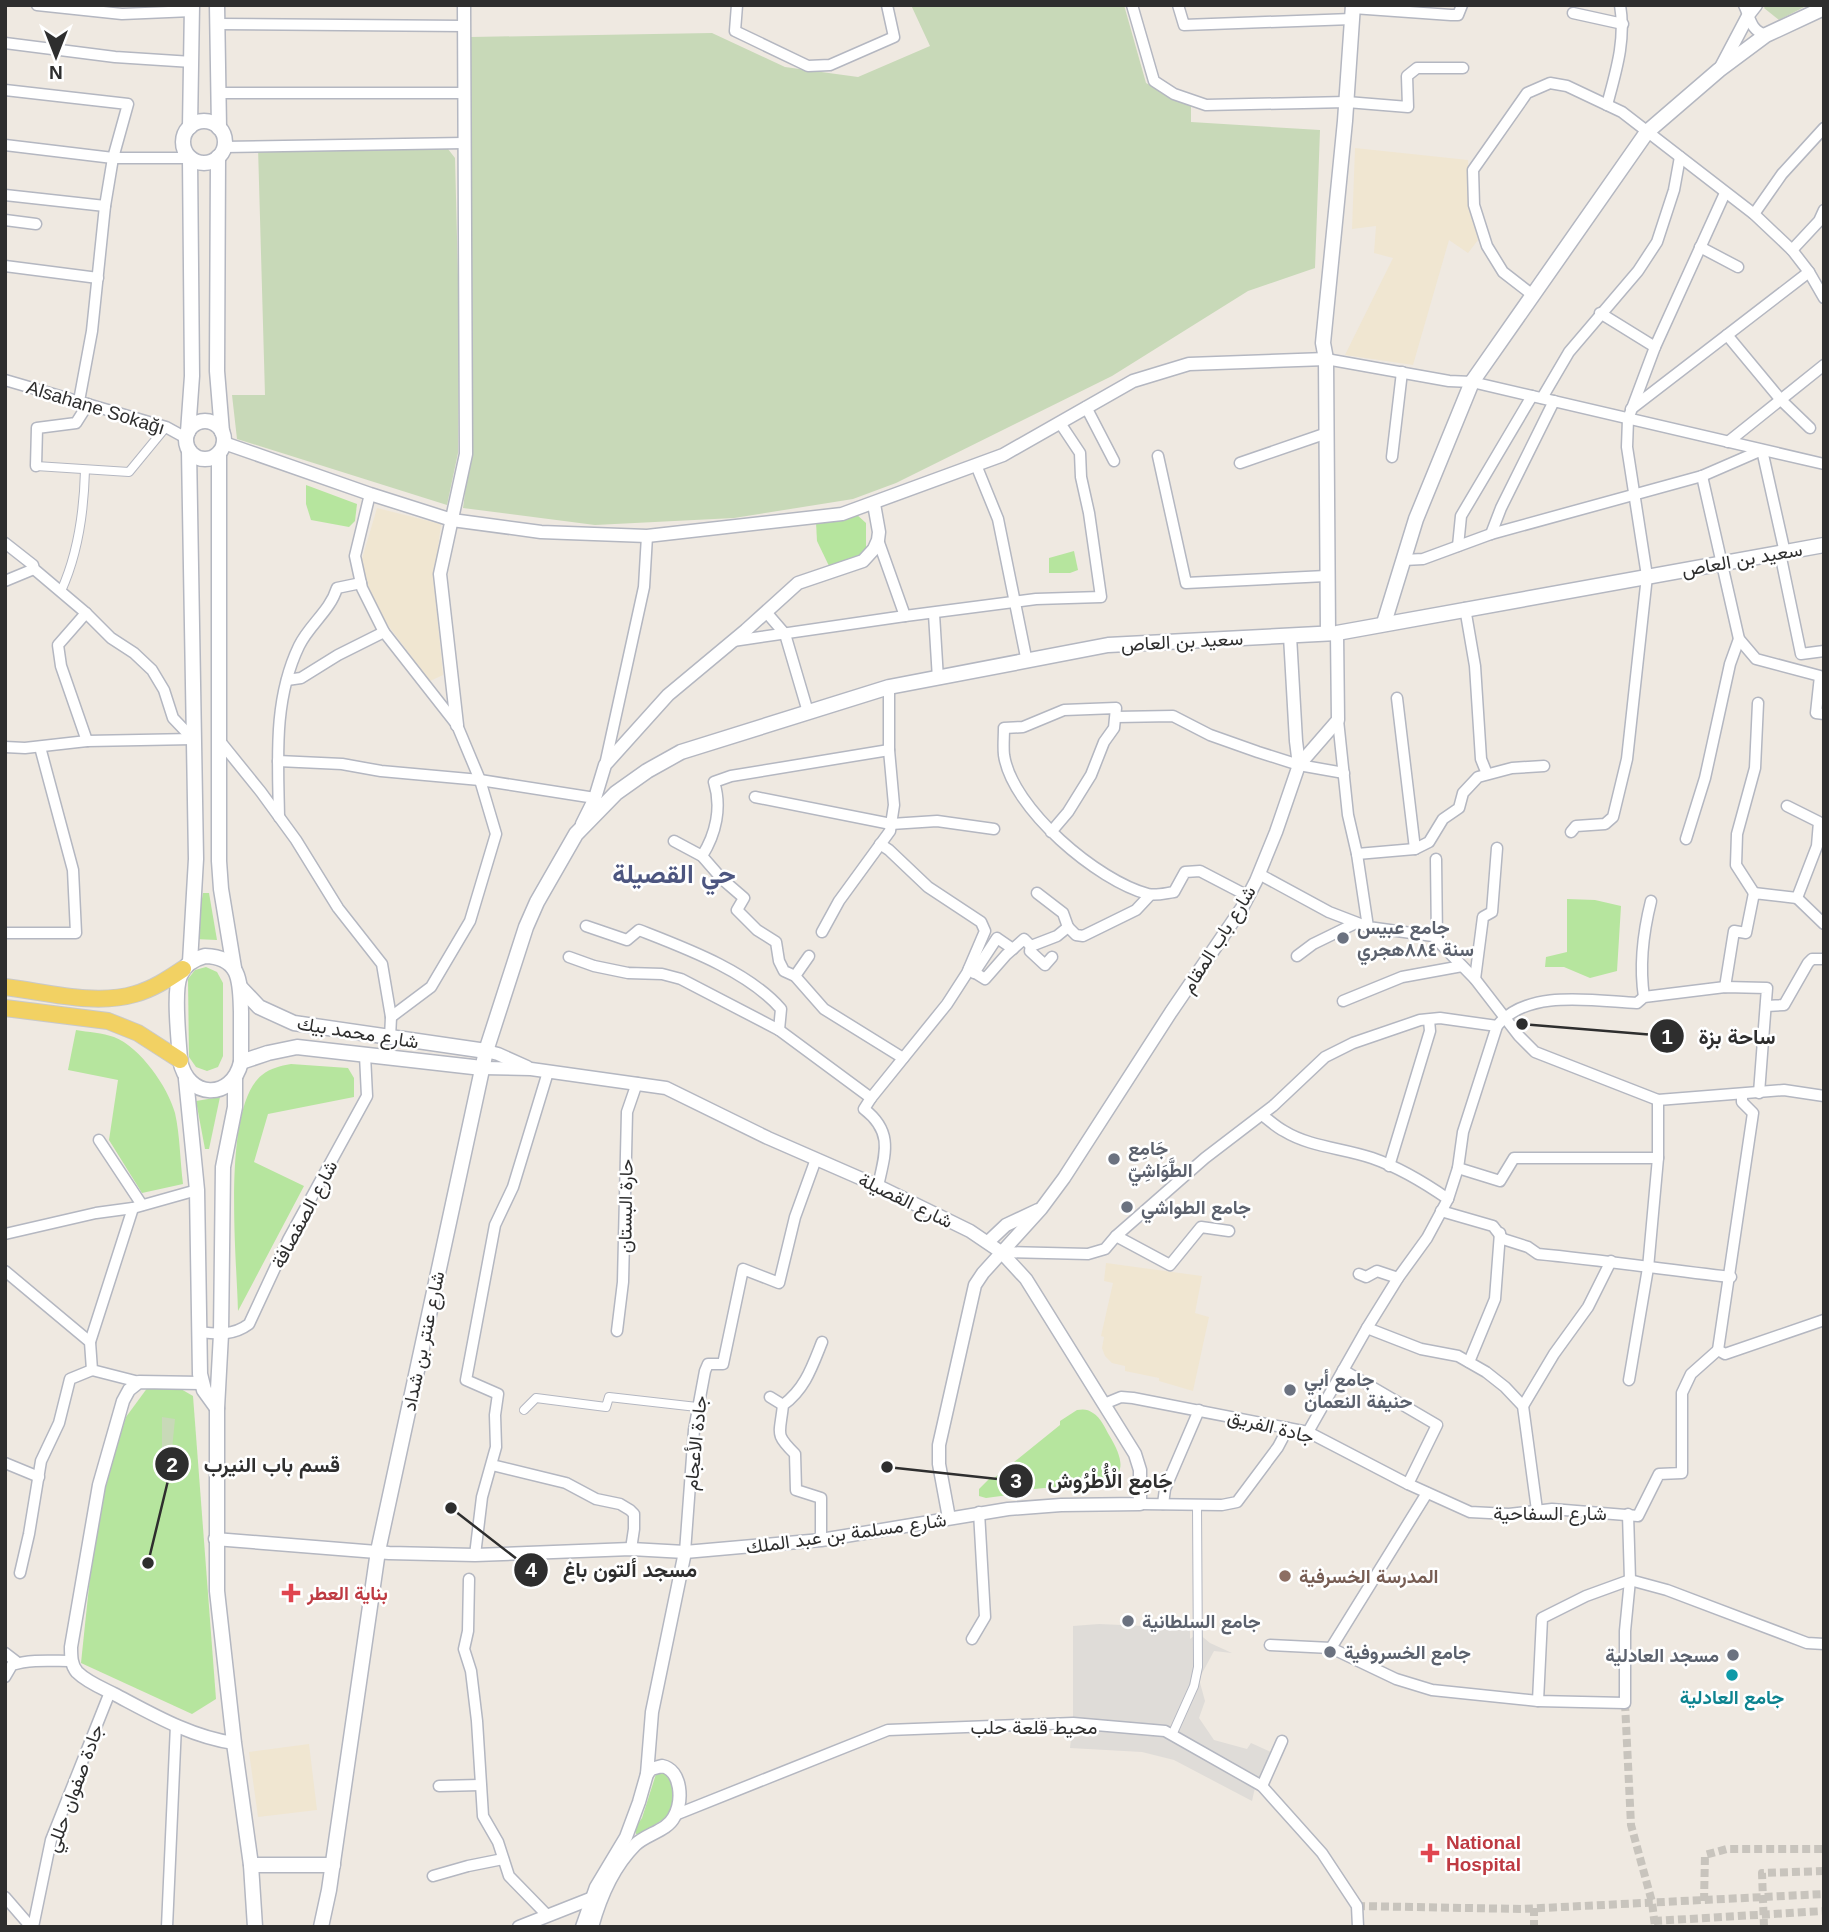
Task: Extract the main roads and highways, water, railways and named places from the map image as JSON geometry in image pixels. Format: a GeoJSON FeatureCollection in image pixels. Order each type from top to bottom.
{"type":"FeatureCollection","features":[{"type":"Feature","properties":{"kind":"main road"},"geometry":{"type":"LineString","coordinates":[[217,5],[219,128]]}},
{"type":"Feature","properties":{"kind":"main road"},"geometry":{"type":"LineString","coordinates":[[190,127],[192,8]]}},
{"type":"Feature","properties":{"kind":"main road"},"geometry":{"type":"LineString","coordinates":[[1384,623],[1416,519],[1472,382],[1535,296],[1647,132],[1766,34],[1824,8]]}},
{"type":"Feature","properties":{"kind":"main road"},"geometry":{"type":"LineString","coordinates":[[1332,633],[1326,576],[1327,433],[1326,359],[1323,343],[1347,102],[1353,11]]}},
{"type":"Feature","properties":{"kind":"main road"},"geometry":{"type":"LineString","coordinates":[[221,152],[207,162],[190,158],[183,139],[195,123],[208,122],[219,128],[223,134],[216,259],[217,370],[222,443],[220,871],[234,968],[240,989],[241,1062],[235,1079],[235,1107],[223,1167],[215,1539],[219,1617],[251,1865],[255,1927]]}},
{"type":"Feature","properties":{"kind":"main road"},"geometry":{"type":"LineString","coordinates":[[190,158],[192,376],[187,440],[196,873],[187,965],[177,989],[180,1060],[186,1079],[197,1190],[201,1382],[217,1409]]}},
{"type":"Feature","properties":{"kind":"main road"},"geometry":{"type":"LineString","coordinates":[[208,421],[213,423],[222,443],[205,459],[193,455],[187,440],[196,423],[208,421]]}},
{"type":"Feature","properties":{"kind":"main road","name":"سعيد بن العاص"},"geometry":{"type":"LineString","coordinates":[[576,834],[616,793],[681,752],[889,687],[1108,645],[1332,633],[1824,545]]}},
{"type":"Feature","properties":{"kind":"main road"},"geometry":{"type":"LineString","coordinates":[[193,734],[206,724],[219,734]]}},
{"type":"Feature","properties":{"kind":"main road"},"geometry":{"type":"LineString","coordinates":[[194,759],[206,765],[219,760]]}},
{"type":"Feature","properties":{"kind":"main road","name":"شارع عنتر بن شداد"},"geometry":{"type":"LineString","coordinates":[[321,1927],[333,1865],[378,1551],[486,1051],[526,927],[548,879],[576,834]]}},
{"type":"Feature","properties":{"kind":"main road"},"geometry":{"type":"LineString","coordinates":[[5,987],[78,996],[122,997],[155,986],[197,958],[221,958],[234,968]]}},
{"type":"Feature","properties":{"kind":"main road","name":"شارع محمد بيك"},"geometry":{"type":"LineString","coordinates":[[240,989],[259,1007],[282,1019],[486,1051]]}},
{"type":"Feature","properties":{"kind":"main road"},"geometry":{"type":"LineString","coordinates":[[5,1008],[108,1021],[145,1037],[180,1060]]}},
{"type":"Feature","properties":{"kind":"main road","name":"شارع محمد بيك"},"geometry":{"type":"LineString","coordinates":[[241,1062],[297,1047],[482,1069]]}},
{"type":"Feature","properties":{"kind":"main road"},"geometry":{"type":"LineString","coordinates":[[186,1079],[206,1090],[222,1088],[235,1079]]}},
{"type":"Feature","properties":{"kind":"main road"},"geometry":{"type":"LineString","coordinates":[[251,1865],[333,1865]]}},
{"type":"Feature","properties":{"kind":"tunnel"},"geometry":{"type":"LineString","coordinates":[[1625,1703],[1631,1825],[1652,1902],[1655,1927]]}},
{"type":"Feature","properties":{"kind":"tunnel"},"geometry":{"type":"LineString","coordinates":[[1704,1901],[1705,1855],[1727,1849],[1824,1849]]}},
{"type":"Feature","properties":{"kind":"tunnel"},"geometry":{"type":"LineString","coordinates":[[1764,1927],[1762,1873],[1824,1871]]}},
{"type":"Feature","properties":{"kind":"tunnel"},"geometry":{"type":"LineString","coordinates":[[1357,1906],[1522,1909],[1824,1894]]}},
{"type":"Feature","properties":{"kind":"tunnel"},"geometry":{"type":"LineString","coordinates":[[1534,1908],[1534,1927]]}},
{"type":"Feature","properties":{"kind":"tunnel"},"geometry":{"type":"LineString","coordinates":[[1654,1921],[1824,1911]]}},
{"type":"Feature","properties":{"kind":"place","name":"جامع عبيس سنة ٨٨٤هجري"},"geometry":{"type":"Point","coordinates":[1343,938]}},
{"type":"Feature","properties":{"kind":"place","name":"ساحة بزة"},"geometry":{"type":"Point","coordinates":[1522,1024]}},
{"type":"Feature","properties":{"kind":"place","name":"جَامِع الطَّوَاشِيّ"},"geometry":{"type":"Point","coordinates":[1114,1159]}},
{"type":"Feature","properties":{"kind":"place","name":"جامع الطواشي"},"geometry":{"type":"Point","coordinates":[1127,1207]}},
{"type":"Feature","properties":{"kind":"place","name":"جامع أبي حنيفة النعمان"},"geometry":{"type":"Point","coordinates":[1290,1390]}},
{"type":"Feature","properties":{"kind":"place","name":"جَامِع الْأُطْرُوش"},"geometry":{"type":"Point","coordinates":[887,1467]}},
{"type":"Feature","properties":{"kind":"place","name":"مسجد ألتون باغ"},"geometry":{"type":"Point","coordinates":[451,1508]}},
{"type":"Feature","properties":{"kind":"place","name":"قسم باب النيرب"},"geometry":{"type":"Point","coordinates":[148,1563]}},
{"type":"Feature","properties":{"kind":"place","name":"المدرسة الخسرفية"},"geometry":{"type":"Point","coordinates":[1285,1576]}},
{"type":"Feature","properties":{"kind":"place","name":"بناية العطر"},"geometry":{"type":"Point","coordinates":[291,1593]}},
{"type":"Feature","properties":{"kind":"place","name":"جامع السلطانية"},"geometry":{"type":"Point","coordinates":[1128,1621]}},
{"type":"Feature","properties":{"kind":"place","name":"جامع الخسروفية"},"geometry":{"type":"Point","coordinates":[1330,1652]}},
{"type":"Feature","properties":{"kind":"place","name":"مسجد العادلية"},"geometry":{"type":"Point","coordinates":[1733,1655]}},
{"type":"Feature","properties":{"kind":"place","name":"جامع العادلية"},"geometry":{"type":"Point","coordinates":[1732,1675]}},
{"type":"Feature","properties":{"kind":"place","name":"National Hospital"},"geometry":{"type":"Point","coordinates":[1430,1853]}},
{"type":"Feature","properties":{"kind":"district","name":"حي القصيلة"},"geometry":{"type":"Point","coordinates":[674,874]}}]}
